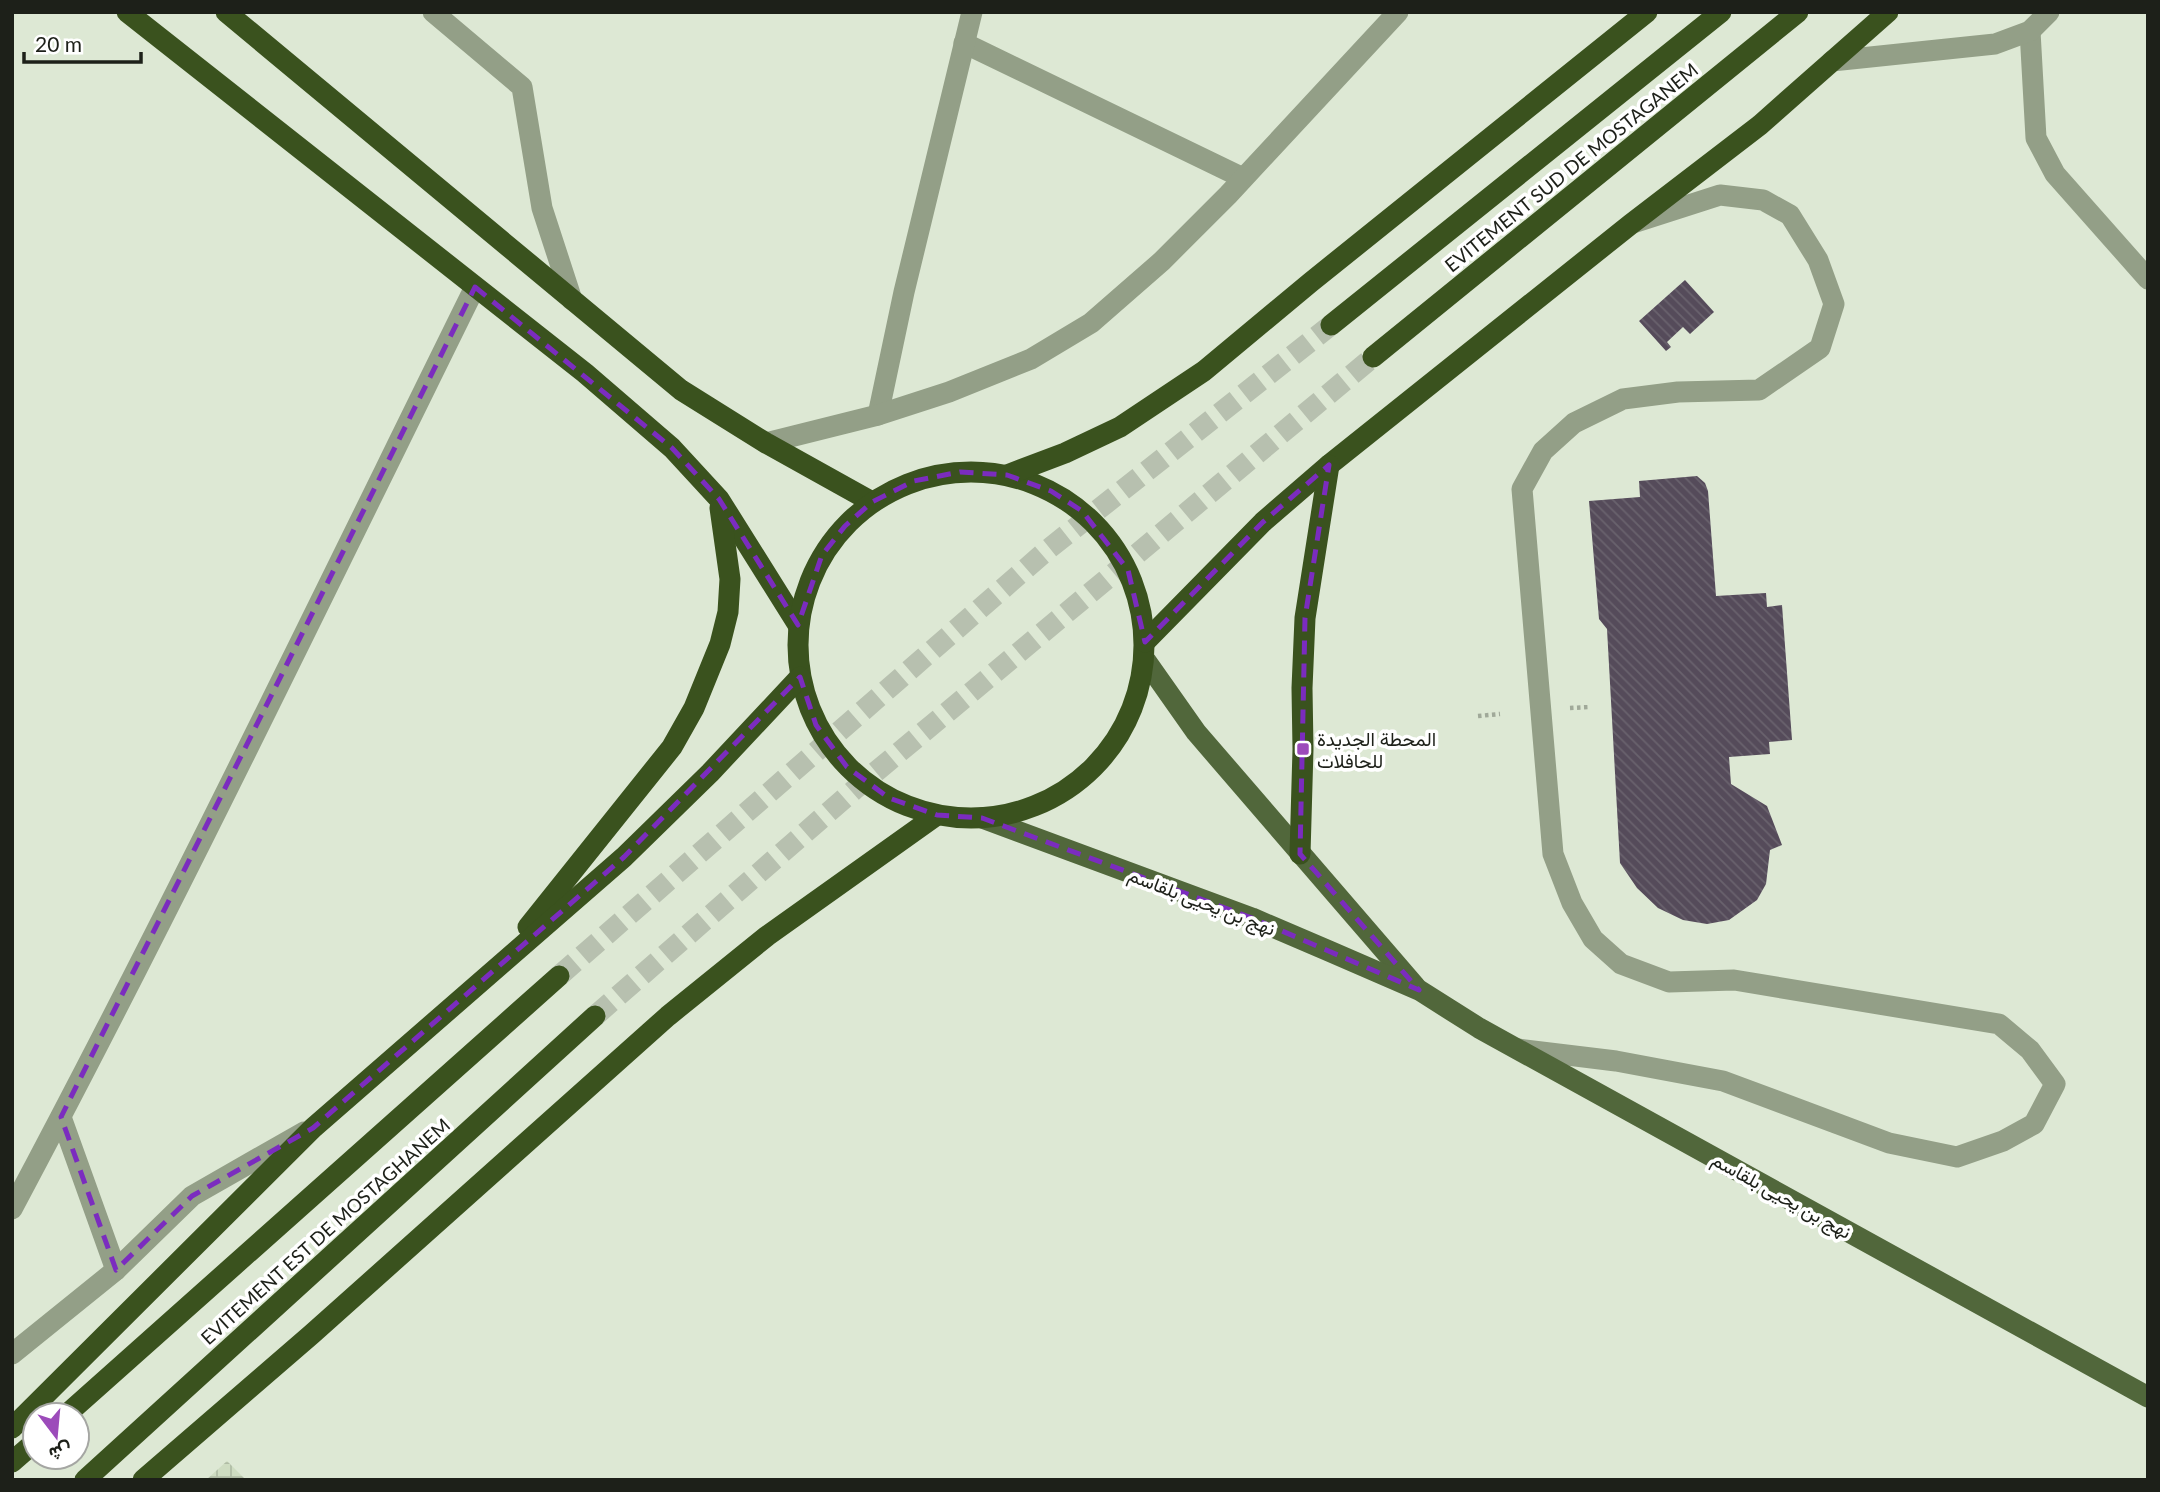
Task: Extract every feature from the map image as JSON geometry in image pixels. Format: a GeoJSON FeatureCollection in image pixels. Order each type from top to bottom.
{"type":"FeatureCollection","features":[{"type":"Feature","properties":{"kind":"highway"},"geometry":{"type":"LineString","coordinates":[[127,12],[585,373],[672,448],[719,499],[798,625]]}},
{"type":"Feature","properties":{"kind":"highway"},"geometry":{"type":"LineString","coordinates":[[226,12],[681,390],[766,443],[872,502]]}},
{"type":"Feature","properties":{"kind":"highway"},"geometry":{"type":"LineString","coordinates":[[1007,475],[1120,428],[1204,371],[1647,12]]}},
{"type":"Feature","properties":{"kind":"highway","name":"EVITEMENT SUD DE MOSTAGANEM"},"geometry":{"type":"LineString","coordinates":[[1331,325],[1721,12]]}},
{"type":"Feature","properties":{"kind":"highway","name":"EVITEMENT SUD DE MOSTAGANEM"},"geometry":{"type":"LineString","coordinates":[[1373,357],[1798,12]]}},
{"type":"Feature","properties":{"kind":"highway"},"geometry":{"type":"LineString","coordinates":[[1146,651],[1263,522],[1631,224],[1760,124],[1888,12]]}},
{"type":"Feature","properties":{"kind":"highway"},"geometry":{"type":"LineString","coordinates":[[1300,854],[1305,618],[1329,466]]}},
{"type":"Feature","properties":{"kind":"highway"},"geometry":{"type":"LineString","coordinates":[[960,472],[1007,475],[1051,491],[1082,510],[1108,538],[1128,570],[1141,605],[1146,651],[1139,692],[1122,731],[1097,764],[1065,791],[1027,809],[982,818],[937,816],[889,798],[847,767],[817,725],[800,677],[798,625],[807,589],[822,555],[845,526],[872,502],[914,481],[960,472]]}},
{"type":"Feature","properties":{"kind":"highway"},"geometry":{"type":"LineString","coordinates":[[492,972],[672,747],[694,708],[720,644],[727,612],[730,579],[719,499]]}},
{"type":"Feature","properties":{"kind":"highway"},"geometry":{"type":"LineString","coordinates":[[12,1428],[313,1128],[624,857],[710,773],[800,677]]}},
{"type":"Feature","properties":{"kind":"highway"},"geometry":{"type":"LineString","coordinates":[[143,1480],[312,1334],[668,1016],[767,936],[937,816]]}},
{"type":"Feature","properties":{"kind":"highway","name":"EVITEMENT EST DE MOSTAGHANEM"},"geometry":{"type":"LineString","coordinates":[[82,1401],[559,976]]}},
{"type":"Feature","properties":{"kind":"highway","name":"EVITEMENT EST DE MOSTAGHANEM"},"geometry":{"type":"LineString","coordinates":[[85,1480],[595,1016]]}},
{"type":"Feature","properties":{"kind":"main road","name":"نهج بن يحيى بلقاسم"},"geometry":{"type":"LineString","coordinates":[[1146,651],[1196,732],[1419,990]]}},
{"type":"Feature","properties":{"kind":"main road","name":"نهج بن يحيى بلقاسم"},"geometry":{"type":"LineString","coordinates":[[982,818],[1252,918],[1419,990],[1479,1028],[2148,1397]]}},
{"type":"Feature","properties":{"kind":"street"},"geometry":{"type":"LineString","coordinates":[[433,12],[522,86],[542,208],[572,300]]}},
{"type":"Feature","properties":{"kind":"street"},"geometry":{"type":"LineString","coordinates":[[878,415],[904,292],[972,12]]}},
{"type":"Feature","properties":{"kind":"street"},"geometry":{"type":"LineString","coordinates":[[766,443],[878,415],[949,392],[1031,359],[1091,323],[1162,261],[1398,12]]}},
{"type":"Feature","properties":{"kind":"street"},"geometry":{"type":"LineString","coordinates":[[1832,61],[1995,44],[2030,31],[2049,12]]}},
{"type":"Feature","properties":{"kind":"street"},"geometry":{"type":"LineString","coordinates":[[2030,31],[2036,138],[2044,155],[2055,174],[2148,279]]}},
{"type":"Feature","properties":{"kind":"street"},"geometry":{"type":"LineString","coordinates":[[964,43],[1243,178]]}},
{"type":"Feature","properties":{"kind":"street"},"geometry":{"type":"LineString","coordinates":[[1517,1049],[1616,1060],[1723,1081],[1889,1143],[1957,1157],[2003,1141],[2034,1124],[2055,1084],[2030,1050],[1999,1024],[1734,980],[1669,982],[1621,964],[1593,939],[1572,903],[1553,854],[1522,489],[1543,451],[1573,423],[1623,399],[1678,392],[1759,390],[1820,348],[1834,304],[1818,260],[1790,215],[1763,200],[1720,195],[1631,224]]}},
{"type":"Feature","properties":{"kind":"street"},"geometry":{"type":"LineString","coordinates":[[12,1209],[266,712],[475,287]]}},
{"type":"Feature","properties":{"kind":"street"},"geometry":{"type":"LineString","coordinates":[[61,1117],[116,1270]]}},
{"type":"Feature","properties":{"kind":"street"},"geometry":{"type":"LineString","coordinates":[[12,1354],[116,1270],[192,1196],[313,1128]]}},
{"type":"Feature","properties":{"kind":"path"},"geometry":{"type":"LineString","coordinates":[[1560,709],[1590,707]]}},
{"type":"Feature","properties":{"kind":"path"},"geometry":{"type":"LineString","coordinates":[[1478,716],[1500,714]]}},
{"type":"Feature","properties":{"kind":"highlighted area"},"geometry":{"type":"Polygon","coordinates":[[[475,287],[672,448],[719,499],[798,625],[822,555],[845,526],[872,502],[914,481],[960,472],[1007,475],[1051,491],[1082,511],[1128,570],[1145,642],[1263,522],[1329,465],[1305,618],[1300,854],[1419,990],[1252,918],[982,818],[937,815],[889,798],[847,767],[816,725],[800,677],[624,857],[313,1128],[192,1196],[116,1270],[61,1117],[475,287]]]}},
{"type":"Feature","properties":{"kind":"shaded area"},"geometry":{"type":"Polygon","coordinates":[[[227,1461],[246,1480],[206,1480],[227,1461]]]}},
{"type":"Feature","properties":{"kind":"building"},"geometry":{"type":"Polygon","coordinates":[[[1685,280],[1714,312],[1690,334],[1683,327],[1667,342],[1671,347],[1666,351],[1639,321],[1685,280]]]}},
{"type":"Feature","properties":{"kind":"building"},"geometry":{"type":"Polygon","coordinates":[[[1697,476],[1705,483],[1708,491],[1716,596],[1766,593],[1767,607],[1782,605],[1792,740],[1769,742],[1770,754],[1729,757],[1731,784],[1767,806],[1782,845],[1770,850],[1766,884],[1757,900],[1729,920],[1707,924],[1683,920],[1658,908],[1637,888],[1620,863],[1607,629],[1599,619],[1589,501],[1640,497],[1639,481],[1697,476]]]}},
{"type":"Feature","properties":{"kind":"tunnel"},"geometry":{"type":"LineString","coordinates":[[559,976],[1046,551],[1331,325]]}},
{"type":"Feature","properties":{"kind":"tunnel"},"geometry":{"type":"LineString","coordinates":[[595,1016],[854,790],[1373,357]]}},
{"type":"Feature","properties":{"kind":"place","name":"المحطة الجديدة للحافلات"},"geometry":{"type":"Point","coordinates":[1303,749]}}]}
